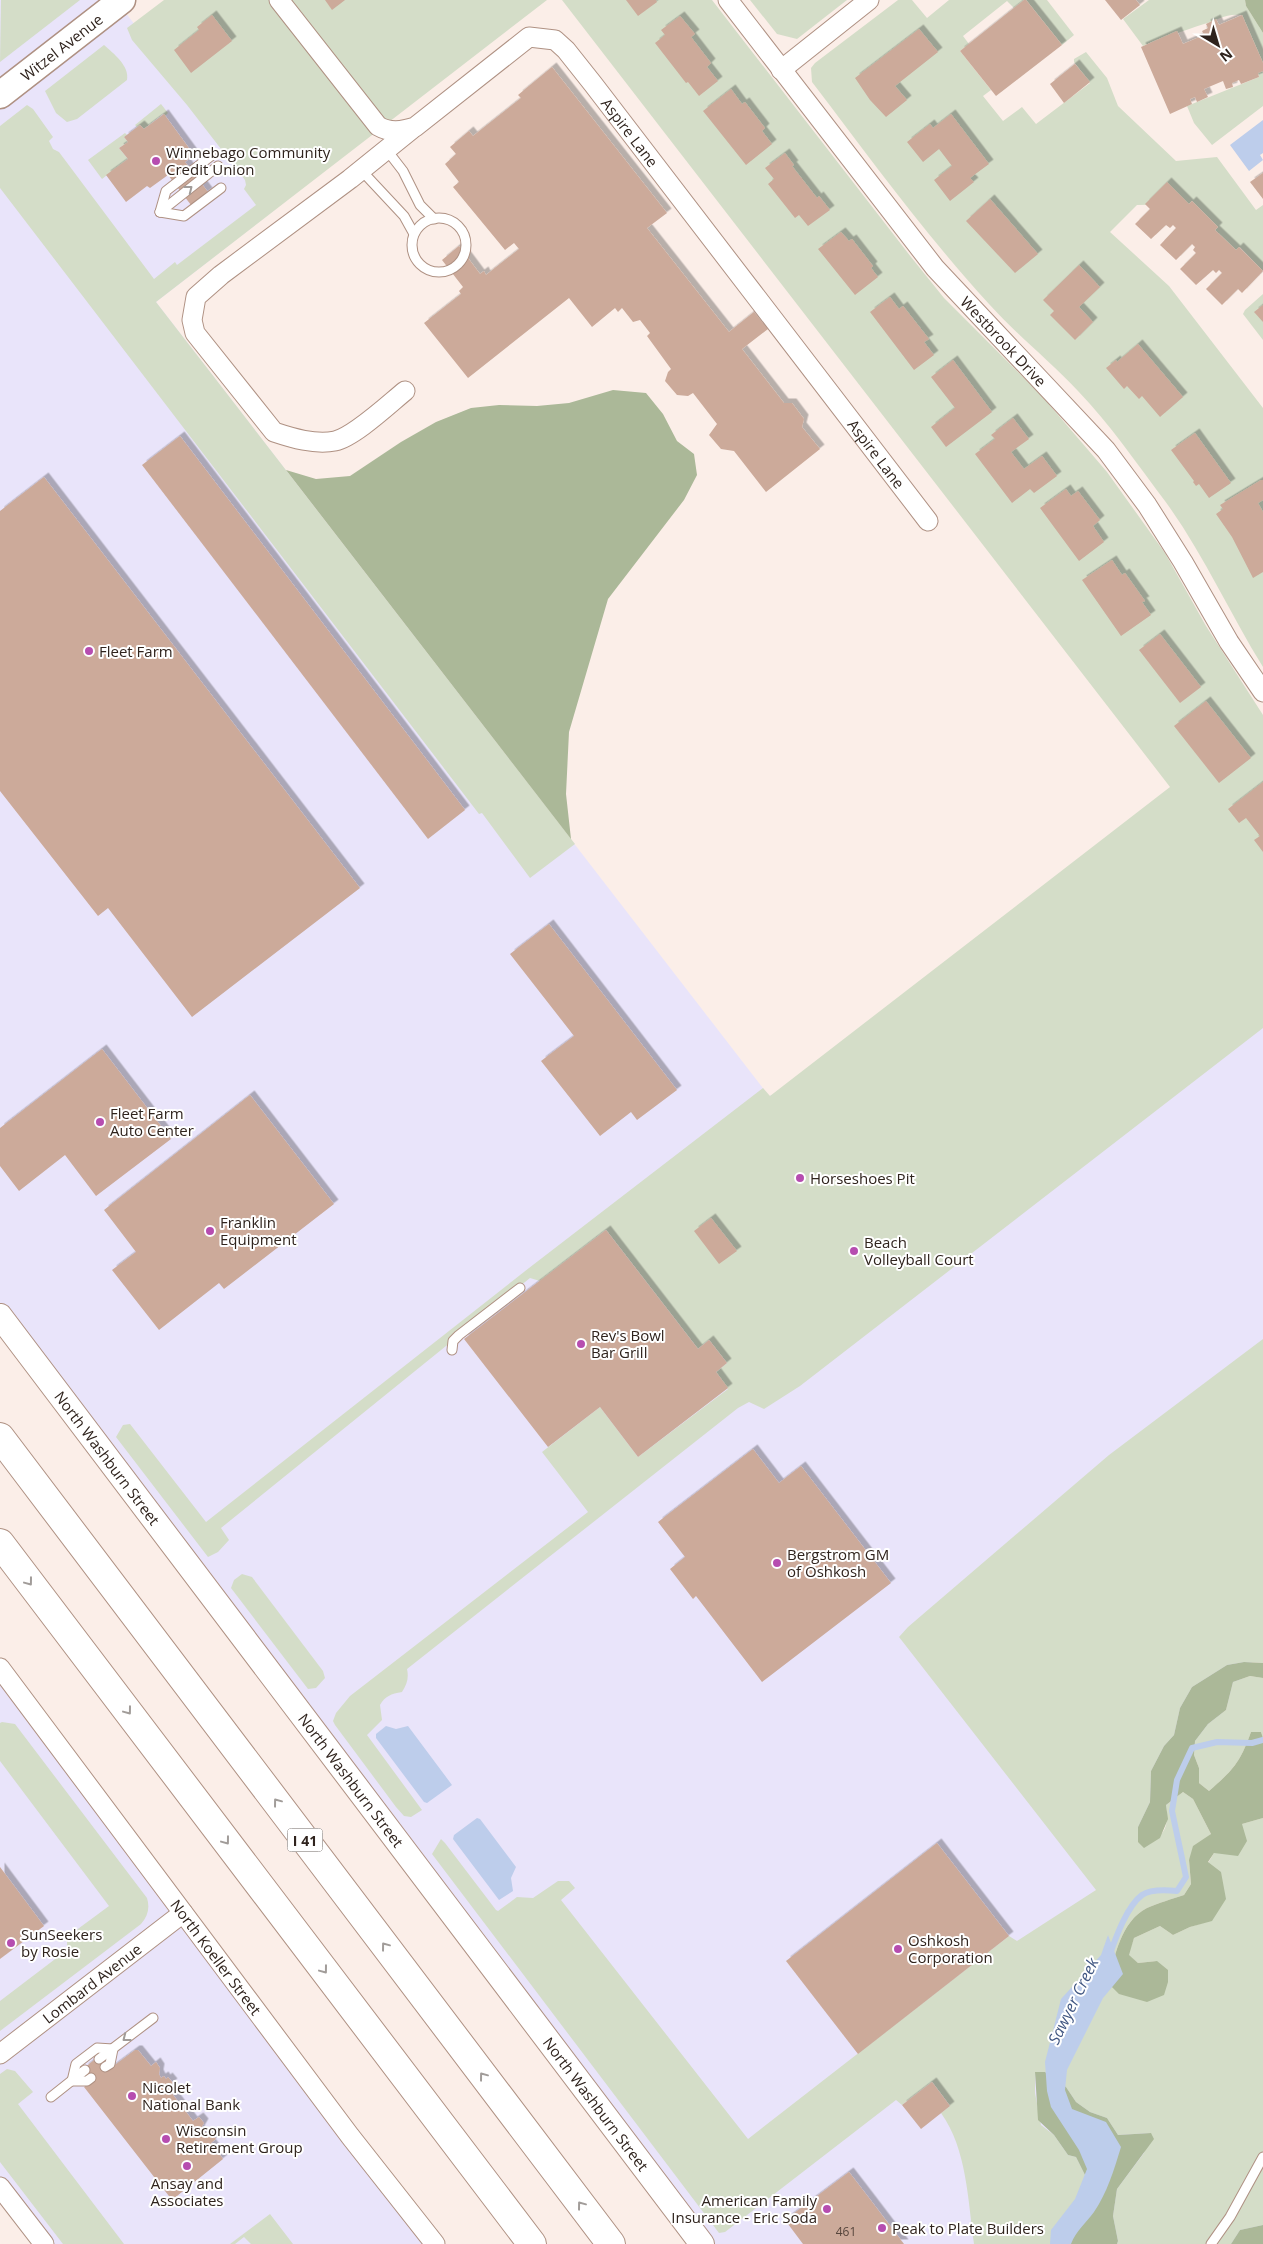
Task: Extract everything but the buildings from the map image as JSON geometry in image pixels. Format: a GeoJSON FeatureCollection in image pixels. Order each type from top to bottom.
{"type":"FeatureCollection","features":[{"type":"Feature","properties":{"kind":"highway","name":"I 41"},"geometry":{"type":"LineString","coordinates":[[0,1437],[611,2244]]}},
{"type":"Feature","properties":{"kind":"highway"},"geometry":{"type":"LineString","coordinates":[[0,1543],[532,2244]]}},
{"type":"Feature","properties":{"kind":"main road","name":"Witzel Avenue"},"geometry":{"type":"LineString","coordinates":[[0,94],[122,0]]}},
{"type":"Feature","properties":{"kind":"street","name":"Aspire Lane"},"geometry":{"type":"LineString","coordinates":[[279,0],[378,126],[387,131],[404,130],[414,126],[529,37],[555,40],[566,50],[594,84],[928,521]]}},
{"type":"Feature","properties":{"kind":"street","name":"Westbrook Drive"},"geometry":{"type":"LineString","coordinates":[[728,0],[935,268],[1106,450],[1147,505],[1183,562],[1228,642],[1263,692]]}},
{"type":"Feature","properties":{"kind":"street"},"geometry":{"type":"LineString","coordinates":[[781,70],[869,0]]}},
{"type":"Feature","properties":{"kind":"street"},"geometry":{"type":"LineString","coordinates":[[405,391],[351,434],[336,441],[292,438],[274,432],[195,333],[192,320],[196,297],[215,280],[360,170],[414,126]]}},
{"type":"Feature","properties":{"kind":"street","name":"North Washburn Street"},"geometry":{"type":"LineString","coordinates":[[0,1316],[702,2244]]}},
{"type":"Feature","properties":{"kind":"street","name":"North Koeller Street"},"geometry":{"type":"LineString","coordinates":[[0,1668],[344,2128],[435,2244]]}},
{"type":"Feature","properties":{"kind":"street","name":"Lombard Avenue"},"geometry":{"type":"LineString","coordinates":[[0,2054],[183,1913]]}},
{"type":"Feature","properties":{"kind":"street"},"geometry":{"type":"LineString","coordinates":[[0,2187],[44,2244]]}},
{"type":"Feature","properties":{"kind":"lane"},"geometry":{"type":"LineString","coordinates":[[386,149],[403,171],[420,205],[434,219]]}},
{"type":"Feature","properties":{"kind":"lane"},"geometry":{"type":"LineString","coordinates":[[160,212],[166,191],[211,156]]}},
{"type":"Feature","properties":{"kind":"lane"},"geometry":{"type":"LineString","coordinates":[[160,212],[218,166]]}},
{"type":"Feature","properties":{"kind":"lane"},"geometry":{"type":"LineString","coordinates":[[360,170],[404,216],[414,234],[412,251],[420,265],[435,272],[452,268],[464,254],[466,245],[464,236],[452,222],[443,218],[425,222],[414,234]]}},
{"type":"Feature","properties":{"kind":"lane"},"geometry":{"type":"LineString","coordinates":[[160,212],[184,216],[221,188]]}},
{"type":"Feature","properties":{"kind":"lane"},"geometry":{"type":"LineString","coordinates":[[452,1350],[453,1341],[459,1335],[520,1288]]}},
{"type":"Feature","properties":{"kind":"lane"},"geometry":{"type":"LineString","coordinates":[[102,2063],[113,2049],[153,2018]]}},
{"type":"Feature","properties":{"kind":"lane"},"geometry":{"type":"LineString","coordinates":[[72,2080],[76,2064],[97,2048],[113,2049]]}},
{"type":"Feature","properties":{"kind":"lane"},"geometry":{"type":"LineString","coordinates":[[51,2097],[72,2080],[88,2074]]}},
{"type":"Feature","properties":{"kind":"lane"},"geometry":{"type":"LineString","coordinates":[[1211,2244],[1230,2216],[1263,2157]]}},
{"type":"Feature","properties":{"kind":"shaded area"},"geometry":{"type":"Polygon","coordinates":[[[0,0],[122,0],[118,3],[277,208],[156,302],[769,1096],[1263,916],[1263,1643],[1144,1848],[945,2021],[1263,1945],[1263,2244],[702,2244],[0,1316],[0,0]]]}},
{"type":"Feature","properties":{"kind":"shaded area"},"geometry":{"type":"Polygon","coordinates":[[[0,1668],[435,2244],[44,2244],[0,2187],[0,1668]]]}},
{"type":"Feature","properties":{"kind":"green space"},"geometry":{"type":"Polygon","coordinates":[[[1,0],[80,0],[0,62],[1,0]]]}},
{"type":"Feature","properties":{"kind":"green space"},"geometry":{"type":"Polygon","coordinates":[[[164,0],[547,0],[156,302],[575,844],[530,878],[482,813],[479,814],[0,188],[0,126],[27,105],[33,109],[53,137],[49,141],[53,149],[59,152],[154,279],[175,262],[177,265],[256,205],[244,189],[246,185],[245,180],[187,105],[132,40],[127,28],[164,0]]]}},
{"type":"Feature","properties":{"kind":"green space"},"geometry":{"type":"Polygon","coordinates":[[[562,0],[712,0],[944,298],[1041,395],[1107,472],[1165,553],[1206,626],[1263,715],[1263,1028],[800,1386],[764,1409],[749,1402],[738,1408],[407,1669],[407,1681],[402,1692],[384,1699],[380,1705],[382,1720],[367,1735],[422,1810],[411,1817],[404,1816],[396,1807],[335,1725],[333,1721],[336,1713],[350,1696],[588,1512],[542,1452],[600,1407],[638,1457],[728,1389],[716,1372],[727,1363],[709,1340],[698,1349],[606,1230],[540,1281],[530,1278],[221,1528],[229,1540],[218,1552],[208,1557],[116,1437],[123,1425],[130,1424],[206,1522],[529,1268],[763,1088],[770,1096],[1170,787],[562,0]]]}},
{"type":"Feature","properties":{"kind":"green space"},"geometry":{"type":"Polygon","coordinates":[[[750,0],[847,0],[797,39],[777,34],[750,0]]]}},
{"type":"Feature","properties":{"kind":"green space"},"geometry":{"type":"Polygon","coordinates":[[[898,0],[912,0],[927,18],[949,0],[1024,0],[1014,8],[1007,1],[963,36],[969,44],[960,51],[991,90],[983,96],[1003,121],[1022,107],[1036,124],[1090,83],[1074,62],[1074,59],[1086,52],[1107,78],[1118,106],[1176,161],[1217,157],[1256,210],[1263,205],[1263,271],[1240,247],[1236,250],[1215,230],[1218,227],[1192,201],[1189,204],[1137,205],[1110,232],[1169,286],[1263,408],[1263,667],[1192,541],[1123,444],[1078,391],[1000,315],[965,277],[898,195],[812,82],[811,68],[815,63],[898,0]]]}},
{"type":"Feature","properties":{"kind":"green space"},"geometry":{"type":"Polygon","coordinates":[[[1026,0],[1047,0],[1074,35],[1062,45],[1026,0]]]}},
{"type":"Feature","properties":{"kind":"green space"},"geometry":{"type":"Polygon","coordinates":[[[1149,0],[1245,0],[1246,6],[1263,33],[1263,63],[1242,15],[1226,16],[1143,46],[1123,19],[1149,0]]]}},
{"type":"Feature","properties":{"kind":"green space"},"geometry":{"type":"Polygon","coordinates":[[[1245,0],[1263,0],[1263,33],[1246,6],[1245,0]]]}},
{"type":"Feature","properties":{"kind":"green space"},"geometry":{"type":"Polygon","coordinates":[[[104,45],[123,65],[126,70],[127,80],[77,119],[67,122],[56,113],[45,91],[104,45]]]}},
{"type":"Feature","properties":{"kind":"green space"},"geometry":{"type":"Polygon","coordinates":[[[1263,71],[1263,106],[1212,145],[1194,123],[1187,106],[1259,77],[1258,73],[1263,71]]]}},
{"type":"Feature","properties":{"kind":"green space"},"geometry":{"type":"Polygon","coordinates":[[[161,104],[168,113],[165,116],[163,114],[144,129],[140,125],[137,127],[135,125],[161,104]]]}},
{"type":"Feature","properties":{"kind":"green space"},"geometry":{"type":"Polygon","coordinates":[[[125,133],[127,135],[124,137],[128,142],[119,148],[128,159],[102,179],[88,160],[125,133]]]}},
{"type":"Feature","properties":{"kind":"green space"},"geometry":{"type":"Polygon","coordinates":[[[1263,294],[1263,340],[1243,314],[1263,294]]]}},
{"type":"Feature","properties":{"kind":"green space"},"geometry":{"type":"Polygon","coordinates":[[[613,390],[646,393],[663,414],[677,441],[694,454],[697,475],[684,500],[608,599],[569,732],[566,794],[571,839],[286,470],[316,479],[350,476],[401,442],[436,422],[471,408],[499,405],[537,406],[569,403],[613,390]]]}},
{"type":"Feature","properties":{"kind":"green space"},"geometry":{"type":"Polygon","coordinates":[[[1263,1339],[1263,1663],[1244,1662],[1227,1665],[1192,1687],[1180,1708],[1174,1735],[1164,1746],[1151,1771],[1150,1802],[1138,1827],[1148,1845],[1154,1841],[1165,1828],[1167,1818],[1166,1805],[1183,1792],[1193,1799],[1211,1834],[1189,1860],[1191,1884],[1184,1895],[1147,1908],[1131,1922],[1120,1941],[1108,1983],[1157,1961],[1138,1963],[1128,1955],[1134,1938],[1160,1926],[1173,1935],[1212,1920],[1208,1863],[1214,1853],[1242,1824],[1263,1818],[1263,2225],[1240,2230],[1231,2244],[1117,2244],[1113,2216],[1117,2189],[1144,2153],[1151,2133],[1118,2135],[1107,2118],[1090,2112],[1076,2102],[1066,2087],[1045,2072],[1035,2072],[1035,2093],[1041,2125],[1054,2135],[1068,2155],[1076,2157],[1088,2181],[1062,2244],[974,2244],[968,2193],[961,2159],[950,2127],[941,2113],[950,2106],[932,2082],[902,2105],[896,2100],[725,2232],[719,2233],[432,1854],[441,1839],[498,1911],[517,1897],[533,1898],[558,1881],[569,1881],[575,1888],[561,1900],[748,2139],[1009,1936],[1017,1941],[1096,1890],[899,1637],[908,1627],[1109,1455],[1263,1339]]]}},
{"type":"Feature","properties":{"kind":"green space"},"geometry":{"type":"Polygon","coordinates":[[[242,1574],[252,1577],[323,1671],[325,1678],[316,1688],[308,1689],[231,1588],[234,1580],[242,1574]]]}},
{"type":"Feature","properties":{"kind":"green space"},"geometry":{"type":"Polygon","coordinates":[[[1244,1662],[1263,1663],[1263,1678],[1250,1676],[1233,1682],[1226,1710],[1208,1724],[1195,1741],[1194,1755],[1199,1768],[1199,1783],[1209,1791],[1235,1765],[1251,1732],[1261,1732],[1263,1738],[1263,1818],[1242,1824],[1247,1841],[1238,1856],[1214,1853],[1208,1862],[1221,1872],[1226,1899],[1212,1921],[1190,1927],[1173,1935],[1160,1926],[1134,1938],[1129,1955],[1138,1963],[1157,1961],[1168,1970],[1168,1982],[1164,1995],[1147,2002],[1119,1994],[1108,1983],[1116,1952],[1125,1931],[1138,1914],[1147,1908],[1184,1895],[1191,1884],[1189,1860],[1193,1846],[1211,1834],[1193,1799],[1183,1792],[1166,1805],[1168,1819],[1160,1838],[1144,1848],[1138,1842],[1138,1827],[1150,1802],[1151,1771],[1164,1746],[1174,1735],[1180,1708],[1192,1687],[1227,1665],[1244,1662]]]}},
{"type":"Feature","properties":{"kind":"green space"},"geometry":{"type":"Polygon","coordinates":[[[1250,1676],[1263,1678],[1263,1738],[1261,1732],[1251,1732],[1235,1765],[1209,1791],[1199,1783],[1199,1768],[1194,1755],[1195,1741],[1208,1724],[1226,1710],[1233,1682],[1250,1676]]]}},
{"type":"Feature","properties":{"kind":"green space"},"geometry":{"type":"Polygon","coordinates":[[[0,1723],[15,1724],[147,1898],[148,1909],[147,1915],[141,1924],[0,2031],[0,2001],[67,1950],[67,1937],[109,1906],[0,1761],[0,1723]]]}},
{"type":"Feature","properties":{"kind":"green space"},"geometry":{"type":"Polygon","coordinates":[[[7,2069],[15,2071],[33,2092],[18,2104],[124,2244],[63,2244],[0,2162],[0,2074],[7,2069]]]}},
{"type":"Feature","properties":{"kind":"green space"},"geometry":{"type":"Polygon","coordinates":[[[1035,2072],[1045,2072],[1066,2087],[1076,2102],[1090,2112],[1107,2118],[1118,2135],[1151,2133],[1154,2139],[1117,2189],[1113,2216],[1117,2244],[1062,2244],[1088,2181],[1076,2157],[1068,2155],[1054,2135],[1038,2120],[1035,2072]]]}},
{"type":"Feature","properties":{"kind":"green space"},"geometry":{"type":"Polygon","coordinates":[[[270,2214],[293,2244],[251,2244],[244,2237],[235,2244],[230,2244],[270,2214]]]}},
{"type":"Feature","properties":{"kind":"green space"},"geometry":{"type":"Polygon","coordinates":[[[1263,2225],[1263,2244],[1231,2244],[1240,2230],[1263,2225]]]}},
{"type":"Feature","properties":{"kind":"water"},"geometry":{"type":"Polygon","coordinates":[[[1263,120],[1263,153],[1260,155],[1263,160],[1249,171],[1230,145],[1263,120]]]}},
{"type":"Feature","properties":{"kind":"water"},"geometry":{"type":"Polygon","coordinates":[[[386,1726],[396,1729],[408,1726],[452,1785],[427,1803],[424,1802],[376,1738],[376,1734],[386,1726]]]}},
{"type":"Feature","properties":{"kind":"water"},"geometry":{"type":"Polygon","coordinates":[[[477,1818],[480,1819],[516,1867],[511,1878],[513,1891],[499,1900],[453,1839],[454,1835],[477,1818]]]}},
{"type":"Feature","properties":{"kind":"water"},"geometry":{"type":"Polygon","coordinates":[[[1108,1935],[1123,1974],[1103,1998],[1067,2070],[1065,2090],[1072,2109],[1106,2122],[1121,2147],[1103,2197],[1071,2244],[1050,2244],[1051,2230],[1075,2199],[1087,2169],[1079,2150],[1051,2107],[1047,2091],[1045,2062],[1061,1999],[1101,1955],[1108,1935]]]}},
{"type":"Feature","properties":{"kind":"waterway","name":"Sawyer Creek"},"geometry":{"type":"LineString","coordinates":[[1110,1954],[1123,1922],[1137,1900],[1142,1895],[1154,1891],[1177,1891],[1186,1877],[1172,1811],[1177,1780],[1192,1748],[1217,1742],[1252,1743],[1263,1740]]}},
{"type":"Feature","properties":{"kind":"place","name":"Winnebago Community Credit Union"},"geometry":{"type":"Point","coordinates":[156,161]}},
{"type":"Feature","properties":{"kind":"place","name":"Fleet Farm"},"geometry":{"type":"Point","coordinates":[89,651]}},
{"type":"Feature","properties":{"kind":"place","name":"Fleet Farm Auto Center"},"geometry":{"type":"Point","coordinates":[100,1122]}},
{"type":"Feature","properties":{"kind":"place","name":"Horseshoes Pit"},"geometry":{"type":"Point","coordinates":[800,1178]}},
{"type":"Feature","properties":{"kind":"place","name":"Franklin Equipment"},"geometry":{"type":"Point","coordinates":[210,1231]}},
{"type":"Feature","properties":{"kind":"place","name":"Beach Volleyball Court"},"geometry":{"type":"Point","coordinates":[854,1251]}},
{"type":"Feature","properties":{"kind":"place","name":"Rev's Bowl Bar Grill"},"geometry":{"type":"Point","coordinates":[581,1344]}},
{"type":"Feature","properties":{"kind":"place","name":"Bergstrom GM of Oshkosh"},"geometry":{"type":"Point","coordinates":[777,1563]}},
{"type":"Feature","properties":{"kind":"place","name":"SunSeekers by Rosie"},"geometry":{"type":"Point","coordinates":[11,1943]}},
{"type":"Feature","properties":{"kind":"place","name":"Oshkosh Corporation"},"geometry":{"type":"Point","coordinates":[898,1949]}},
{"type":"Feature","properties":{"kind":"place","name":"Nicolet National Bank"},"geometry":{"type":"Point","coordinates":[132,2096]}},
{"type":"Feature","properties":{"kind":"place","name":"Wisconsin Retirement Group"},"geometry":{"type":"Point","coordinates":[166,2139]}},
{"type":"Feature","properties":{"kind":"place","name":"Ansay and Associates"},"geometry":{"type":"Point","coordinates":[187,2166]}},
{"type":"Feature","properties":{"kind":"place","name":"American Family Insurance - Eric Soda"},"geometry":{"type":"Point","coordinates":[827,2209]}},
{"type":"Feature","properties":{"kind":"place","name":"Peak to Plate Builders"},"geometry":{"type":"Point","coordinates":[882,2228]}}]}
